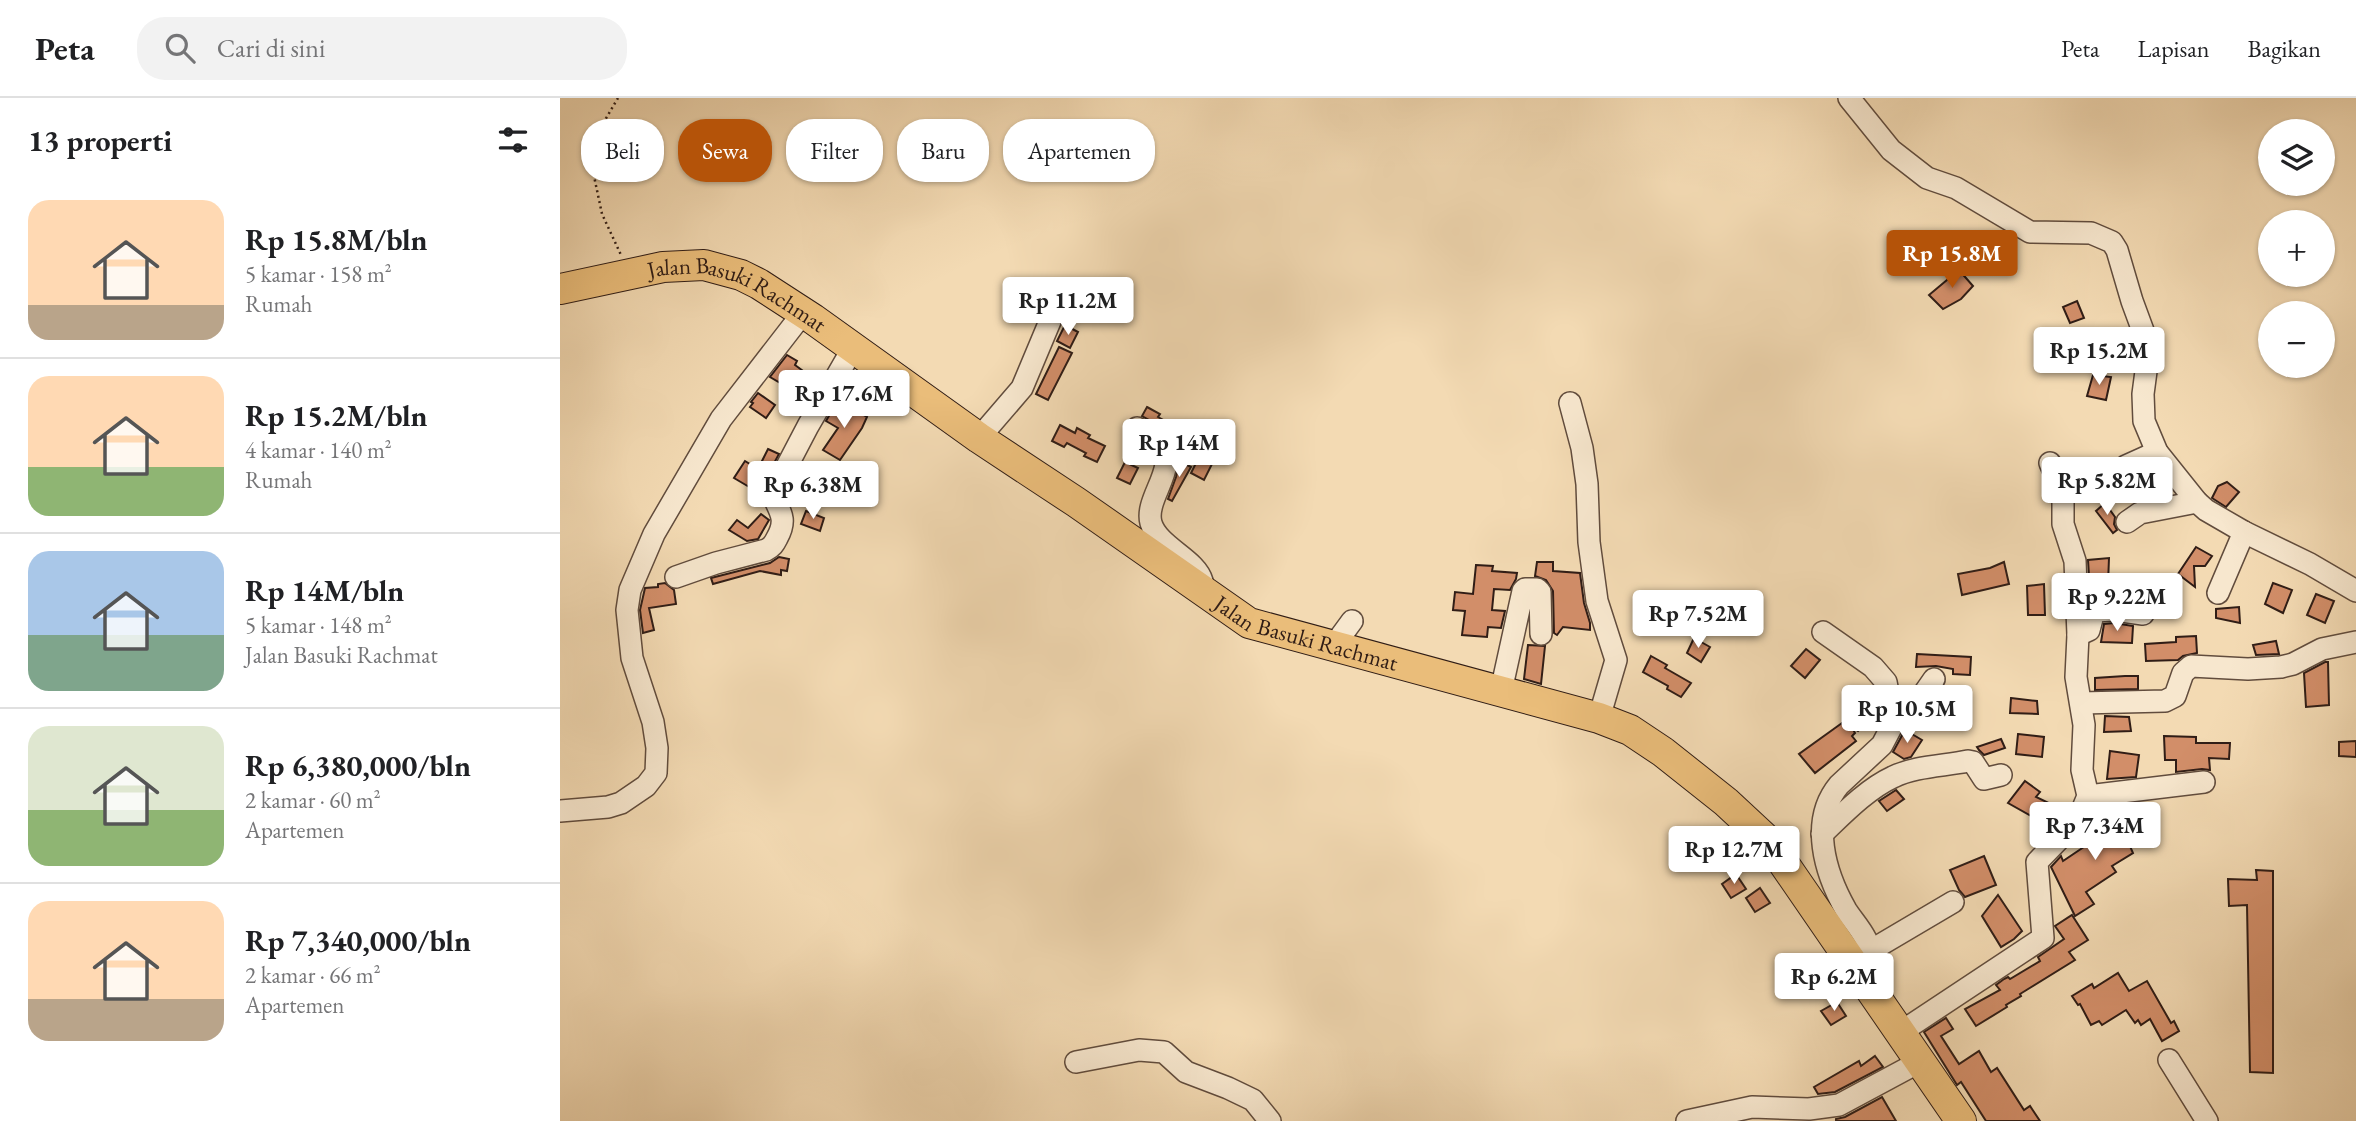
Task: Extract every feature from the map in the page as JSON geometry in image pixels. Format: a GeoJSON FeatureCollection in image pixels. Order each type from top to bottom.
{"type":"FeatureCollection","features":[{"type":"Feature","properties":{"kind":"highway","name":"Jalan Basuki Rachmat"},"geometry":{"type":"LineString","coordinates":[[560,289],[681,265],[704,265],[726,270],[759,284],[803,313],[979,438],[1249,623],[1599,718],[1630,730],[1663,752],[1726,802],[1778,853],[1863,959],[1901,1032],[1961,1121]]}},
{"type":"Feature","properties":{"kind":"street"},"geometry":{"type":"LineString","coordinates":[[1849,98],[1891,150],[1927,177],[1956,188],[2030,232],[2091,233],[2112,242],[2146,339],[2148,356],[2143,394],[2144,421],[2157,452],[2206,510],[2356,591]]}},
{"type":"Feature","properties":{"kind":"street"},"geometry":{"type":"LineString","coordinates":[[979,438],[1023,388],[1061,295]]}},
{"type":"Feature","properties":{"kind":"street"},"geometry":{"type":"LineString","coordinates":[[560,811],[608,807],[621,803],[646,786],[656,773],[657,748],[653,722],[632,659],[627,610],[630,590],[654,534],[721,419],[803,313]]}},
{"type":"Feature","properties":{"kind":"street"},"geometry":{"type":"LineString","coordinates":[[677,577],[766,550],[773,545],[784,521],[773,496],[774,491],[853,348]]}},
{"type":"Feature","properties":{"kind":"street"},"geometry":{"type":"LineString","coordinates":[[1570,403],[1582,448],[1587,484],[1589,542],[1597,601],[1616,660],[1599,718]]}},
{"type":"Feature","properties":{"kind":"street"},"geometry":{"type":"LineString","coordinates":[[1137,428],[1160,443],[1166,456],[1150,512],[1151,523],[1200,575],[1200,590]]}},
{"type":"Feature","properties":{"kind":"street"},"geometry":{"type":"LineString","coordinates":[[2119,479],[2120,471],[2126,466],[2157,452]]}},
{"type":"Feature","properties":{"kind":"street"},"geometry":{"type":"LineString","coordinates":[[1901,1032],[2041,941],[2044,930],[2037,862],[2067,831],[2088,796],[2082,770],[2085,741],[2076,677],[2078,635],[2075,561],[2063,524],[2063,501],[2059,483],[2050,463]]}},
{"type":"Feature","properties":{"kind":"street"},"geometry":{"type":"LineString","coordinates":[[2127,522],[2140,513],[2197,502]]}},
{"type":"Feature","properties":{"kind":"street"},"geometry":{"type":"LineString","coordinates":[[2218,593],[2244,532]]}},
{"type":"Feature","properties":{"kind":"street"},"geometry":{"type":"LineString","coordinates":[[1502,691],[1522,592],[1525,589],[1537,589],[1540,592],[1541,634]]}},
{"type":"Feature","properties":{"kind":"street"},"geometry":{"type":"LineString","coordinates":[[2078,635],[2089,630],[2094,611],[2115,610],[2143,614]]}},
{"type":"Feature","properties":{"kind":"street"},"geometry":{"type":"LineString","coordinates":[[1342,649],[1341,636],[1352,621]]}},
{"type":"Feature","properties":{"kind":"street"},"geometry":{"type":"LineString","coordinates":[[1823,632],[1872,667],[1886,682],[1893,718],[1893,724],[1882,745],[1833,793],[1824,813],[1822,834],[1829,870],[1845,908],[1869,946],[1863,959]]}},
{"type":"Feature","properties":{"kind":"street"},"geometry":{"type":"LineString","coordinates":[[2081,703],[2165,701],[2175,696],[2183,673],[2191,666],[2248,669],[2287,666],[2322,649],[2356,642]]}},
{"type":"Feature","properties":{"kind":"street"},"geometry":{"type":"LineString","coordinates":[[1893,718],[1911,712],[1934,680]]}},
{"type":"Feature","properties":{"kind":"street"},"geometry":{"type":"LineString","coordinates":[[1822,834],[1879,786],[1894,776],[1909,771],[1968,761],[1973,762],[1984,779],[2001,775]]}},
{"type":"Feature","properties":{"kind":"street"},"geometry":{"type":"LineString","coordinates":[[2088,796],[2204,782]]}},
{"type":"Feature","properties":{"kind":"street"},"geometry":{"type":"LineString","coordinates":[[1863,959],[1953,902]]}},
{"type":"Feature","properties":{"kind":"street"},"geometry":{"type":"LineString","coordinates":[[1076,1062],[1139,1050],[1164,1052],[1186,1072],[1253,1101],[1270,1121]]}},
{"type":"Feature","properties":{"kind":"street"},"geometry":{"type":"LineString","coordinates":[[2169,1060],[2207,1121]]}},
{"type":"Feature","properties":{"kind":"street"},"geometry":{"type":"LineString","coordinates":[[1687,1121],[1752,1107],[1812,1115],[1846,1102],[1921,1061]]}},
{"type":"Feature","properties":{"kind":"path"},"geometry":{"type":"LineString","coordinates":[[618,98],[601,127],[591,162],[602,214],[631,273]]}},
{"type":"Feature","properties":{"kind":"building"},"geometry":{"type":"Polygon","coordinates":[[[1959,270],[1973,286],[1961,299],[1943,309],[1929,295],[1959,270]]]}},
{"type":"Feature","properties":{"kind":"building"},"geometry":{"type":"Polygon","coordinates":[[[2077,301],[2084,318],[2070,323],[2063,307],[2077,301]]]}},
{"type":"Feature","properties":{"kind":"building"},"geometry":{"type":"Polygon","coordinates":[[[1065,325],[1078,332],[1070,348],[1057,341],[1065,325]]]}},
{"type":"Feature","properties":{"kind":"building"},"geometry":{"type":"Polygon","coordinates":[[[1059,347],[1072,353],[1048,400],[1036,394],[1059,347]]]}},
{"type":"Feature","properties":{"kind":"building"},"geometry":{"type":"Polygon","coordinates":[[[787,355],[797,361],[795,365],[818,382],[813,392],[806,387],[802,393],[770,377],[787,355]]]}},
{"type":"Feature","properties":{"kind":"building"},"geometry":{"type":"Polygon","coordinates":[[[2093,375],[2111,377],[2106,400],[2087,396],[2093,375]]]}},
{"type":"Feature","properties":{"kind":"building"},"geometry":{"type":"Polygon","coordinates":[[[758,393],[775,405],[766,418],[750,407],[758,393]]]}},
{"type":"Feature","properties":{"kind":"building"},"geometry":{"type":"Polygon","coordinates":[[[837,402],[867,417],[840,460],[823,450],[838,428],[826,421],[837,402]]]}},
{"type":"Feature","properties":{"kind":"building"},"geometry":{"type":"Polygon","coordinates":[[[1147,407],[1174,426],[1170,435],[1142,416],[1147,407]]]}},
{"type":"Feature","properties":{"kind":"building"},"geometry":{"type":"Polygon","coordinates":[[[1060,425],[1075,433],[1077,428],[1090,435],[1088,438],[1105,446],[1097,462],[1067,443],[1064,447],[1052,441],[1060,425]]]}},
{"type":"Feature","properties":{"kind":"building"},"geometry":{"type":"Polygon","coordinates":[[[768,449],[779,454],[756,491],[734,478],[745,461],[758,469],[768,449]]]}},
{"type":"Feature","properties":{"kind":"building"},"geometry":{"type":"Polygon","coordinates":[[[1199,457],[1212,464],[1204,480],[1191,473],[1199,457]]]}},
{"type":"Feature","properties":{"kind":"building"},"geometry":{"type":"Polygon","coordinates":[[[1179,461],[1191,467],[1172,501],[1168,499],[1179,461]]]}},
{"type":"Feature","properties":{"kind":"building"},"geometry":{"type":"Polygon","coordinates":[[[1125,462],[1138,468],[1130,484],[1117,478],[1125,462]]]}},
{"type":"Feature","properties":{"kind":"building"},"geometry":{"type":"Polygon","coordinates":[[[2227,482],[2239,492],[2226,507],[2212,498],[2218,486],[2227,482]]]}},
{"type":"Feature","properties":{"kind":"building"},"geometry":{"type":"Polygon","coordinates":[[[2105,503],[2115,517],[2117,530],[2113,533],[2096,511],[2105,503]]]}},
{"type":"Feature","properties":{"kind":"building"},"geometry":{"type":"Polygon","coordinates":[[[806,511],[824,518],[820,531],[801,524],[806,511]]]}},
{"type":"Feature","properties":{"kind":"building"},"geometry":{"type":"Polygon","coordinates":[[[761,514],[769,520],[758,539],[747,541],[729,530],[737,520],[748,528],[761,514]]]}},
{"type":"Feature","properties":{"kind":"building"},"geometry":{"type":"Polygon","coordinates":[[[2196,547],[2212,556],[2205,566],[2194,566],[2195,587],[2178,574],[2196,547]]]}},
{"type":"Feature","properties":{"kind":"building"},"geometry":{"type":"Polygon","coordinates":[[[779,557],[789,559],[787,571],[781,570],[781,575],[760,571],[713,584],[711,578],[770,563],[779,557]]]}},
{"type":"Feature","properties":{"kind":"building"},"geometry":{"type":"Polygon","coordinates":[[[2109,558],[2108,584],[2134,585],[2133,598],[2092,598],[2093,576],[2089,576],[2088,560],[2109,558]]]}},
{"type":"Feature","properties":{"kind":"building"},"geometry":{"type":"Polygon","coordinates":[[[1537,562],[1553,562],[1553,571],[1580,573],[1590,630],[1563,627],[1557,635],[1554,633],[1553,591],[1546,580],[1535,576],[1537,562]]]}},
{"type":"Feature","properties":{"kind":"building"},"geometry":{"type":"Polygon","coordinates":[[[2004,562],[2009,584],[1962,595],[1958,574],[1990,568],[2004,562]]]}},
{"type":"Feature","properties":{"kind":"building"},"geometry":{"type":"Polygon","coordinates":[[[1476,565],[1493,566],[1492,571],[1517,573],[1510,590],[1494,589],[1492,610],[1505,611],[1501,628],[1488,627],[1487,637],[1462,635],[1465,611],[1453,610],[1455,592],[1473,594],[1476,565]]]}},
{"type":"Feature","properties":{"kind":"building"},"geometry":{"type":"Polygon","coordinates":[[[665,583],[674,590],[676,604],[649,608],[654,630],[643,633],[640,610],[645,588],[658,587],[658,584],[665,583]]]}},
{"type":"Feature","properties":{"kind":"building"},"geometry":{"type":"Polygon","coordinates":[[[2273,583],[2292,590],[2283,613],[2265,604],[2273,583]]]}},
{"type":"Feature","properties":{"kind":"building"},"geometry":{"type":"Polygon","coordinates":[[[2044,584],[2045,615],[2028,615],[2027,586],[2044,584]]]}},
{"type":"Feature","properties":{"kind":"building"},"geometry":{"type":"Polygon","coordinates":[[[2316,594],[2334,601],[2325,623],[2307,615],[2316,594]]]}},
{"type":"Feature","properties":{"kind":"building"},"geometry":{"type":"Polygon","coordinates":[[[2239,607],[2240,623],[2216,618],[2216,609],[2239,607]]]}},
{"type":"Feature","properties":{"kind":"building"},"geometry":{"type":"Polygon","coordinates":[[[2104,624],[2133,626],[2132,643],[2101,642],[2104,624]]]}},
{"type":"Feature","properties":{"kind":"building"},"geometry":{"type":"Polygon","coordinates":[[[2196,636],[2197,653],[2178,660],[2146,661],[2145,644],[2176,642],[2176,637],[2196,636]]]}},
{"type":"Feature","properties":{"kind":"building"},"geometry":{"type":"Polygon","coordinates":[[[1694,638],[1710,647],[1701,662],[1687,653],[1694,638]]]}},
{"type":"Feature","properties":{"kind":"building"},"geometry":{"type":"Polygon","coordinates":[[[2276,641],[2279,654],[2256,655],[2253,645],[2276,641]]]}},
{"type":"Feature","properties":{"kind":"building"},"geometry":{"type":"Polygon","coordinates":[[[1528,645],[1545,646],[1541,684],[1524,679],[1528,645]]]}},
{"type":"Feature","properties":{"kind":"building"},"geometry":{"type":"Polygon","coordinates":[[[1806,649],[1820,660],[1805,678],[1791,666],[1806,649]]]}},
{"type":"Feature","properties":{"kind":"building"},"geometry":{"type":"Polygon","coordinates":[[[1917,654],[1971,657],[1970,675],[1953,674],[1953,669],[1936,666],[1916,667],[1917,654]]]}},
{"type":"Feature","properties":{"kind":"building"},"geometry":{"type":"Polygon","coordinates":[[[1651,656],[1667,665],[1665,668],[1691,683],[1681,697],[1643,672],[1651,656]]]}},
{"type":"Feature","properties":{"kind":"building"},"geometry":{"type":"Polygon","coordinates":[[[2328,662],[2329,705],[2306,707],[2304,673],[2328,662]]]}},
{"type":"Feature","properties":{"kind":"building"},"geometry":{"type":"Polygon","coordinates":[[[2138,676],[2138,689],[2095,690],[2095,678],[2138,676]]]}},
{"type":"Feature","properties":{"kind":"building"},"geometry":{"type":"Polygon","coordinates":[[[2011,698],[2037,701],[2038,714],[2010,713],[2011,698]]]}},
{"type":"Feature","properties":{"kind":"building"},"geometry":{"type":"Polygon","coordinates":[[[1861,711],[1869,721],[1858,731],[1851,726],[1855,733],[1852,736],[1856,741],[1815,773],[1799,754],[1842,723],[1845,726],[1861,711]]]}},
{"type":"Feature","properties":{"kind":"building"},"geometry":{"type":"Polygon","coordinates":[[[2105,716],[2129,717],[2131,731],[2104,732],[2105,716]]]}},
{"type":"Feature","properties":{"kind":"building"},"geometry":{"type":"Polygon","coordinates":[[[1905,730],[1922,740],[1911,757],[1904,759],[1893,752],[1905,730]]]}},
{"type":"Feature","properties":{"kind":"building"},"geometry":{"type":"Polygon","coordinates":[[[2018,734],[2044,737],[2042,757],[2016,754],[2018,734]]]}},
{"type":"Feature","properties":{"kind":"building"},"geometry":{"type":"Polygon","coordinates":[[[2164,736],[2196,737],[2196,743],[2230,743],[2229,759],[2209,758],[2210,770],[2176,772],[2176,760],[2165,760],[2164,736]]]}},
{"type":"Feature","properties":{"kind":"building"},"geometry":{"type":"Polygon","coordinates":[[[2001,739],[2005,748],[1984,755],[1977,747],[2001,739]]]}},
{"type":"Feature","properties":{"kind":"building"},"geometry":{"type":"Polygon","coordinates":[[[2356,741],[2356,757],[2339,756],[2339,742],[2356,741]]]}},
{"type":"Feature","properties":{"kind":"building"},"geometry":{"type":"Polygon","coordinates":[[[2110,751],[2139,755],[2136,777],[2107,779],[2110,751]]]}},
{"type":"Feature","properties":{"kind":"building"},"geometry":{"type":"Polygon","coordinates":[[[2025,781],[2040,792],[2036,797],[2057,807],[2049,826],[2008,803],[2025,781]]]}},
{"type":"Feature","properties":{"kind":"building"},"geometry":{"type":"Polygon","coordinates":[[[1896,790],[1904,799],[1887,811],[1879,801],[1896,790]]]}},
{"type":"Feature","properties":{"kind":"building"},"geometry":{"type":"Polygon","coordinates":[[[2125,810],[2139,838],[2129,844],[2133,853],[2112,866],[2116,872],[2086,892],[2094,904],[2075,916],[2051,867],[2061,856],[2063,861],[2109,830],[2103,820],[2125,810]]]}},
{"type":"Feature","properties":{"kind":"building"},"geometry":{"type":"Polygon","coordinates":[[[1984,856],[1996,885],[1965,897],[1950,870],[1984,856]]]}},
{"type":"Feature","properties":{"kind":"building"},"geometry":{"type":"Polygon","coordinates":[[[2256,870],[2273,871],[2273,1073],[2250,1072],[2247,905],[2229,906],[2228,879],[2257,880],[2256,870]]]}},
{"type":"Feature","properties":{"kind":"building"},"geometry":{"type":"Polygon","coordinates":[[[1736,874],[1746,889],[1731,898],[1722,884],[1736,874]]]}},
{"type":"Feature","properties":{"kind":"building"},"geometry":{"type":"Polygon","coordinates":[[[1760,888],[1770,903],[1755,912],[1746,898],[1760,888]]]}},
{"type":"Feature","properties":{"kind":"building"},"geometry":{"type":"Polygon","coordinates":[[[1998,895],[2022,931],[2001,947],[1982,916],[1998,895]]]}},
{"type":"Feature","properties":{"kind":"building"},"geometry":{"type":"Polygon","coordinates":[[[2072,915],[2088,940],[2069,952],[2075,960],[2020,994],[2021,996],[2006,1005],[2007,1007],[1976,1026],[1965,1009],[2000,990],[1996,985],[2004,979],[2010,979],[2040,961],[2038,957],[2064,939],[2055,926],[2072,915]]]}},
{"type":"Feature","properties":{"kind":"building"},"geometry":{"type":"Polygon","coordinates":[[[2118,973],[2129,991],[2147,981],[2171,1023],[2174,1021],[2179,1031],[2162,1041],[2150,1019],[2141,1025],[2138,1020],[2135,1023],[2126,1010],[2102,1025],[2099,1021],[2091,1025],[2080,1004],[2078,1005],[2072,996],[2092,984],[2094,988],[2118,973]]]}},
{"type":"Feature","properties":{"kind":"building"},"geometry":{"type":"Polygon","coordinates":[[[1837,1002],[1846,1016],[1831,1025],[1821,1011],[1837,1002]]]}},
{"type":"Feature","properties":{"kind":"building"},"geometry":{"type":"Polygon","coordinates":[[[1946,1018],[1953,1029],[1941,1036],[1959,1064],[1979,1051],[1991,1072],[1997,1068],[2024,1110],[2030,1106],[2040,1121],[1986,1121],[1961,1082],[1957,1085],[1924,1032],[1946,1018]]]}},
{"type":"Feature","properties":{"kind":"building"},"geometry":{"type":"Polygon","coordinates":[[[1875,1056],[1883,1067],[1835,1092],[1818,1094],[1814,1087],[1859,1061],[1861,1066],[1875,1056]]]}},
{"type":"Feature","properties":{"kind":"building"},"geometry":{"type":"Polygon","coordinates":[[[1882,1097],[1896,1121],[1836,1121],[1836,1119],[1882,1097]]]}}]}
